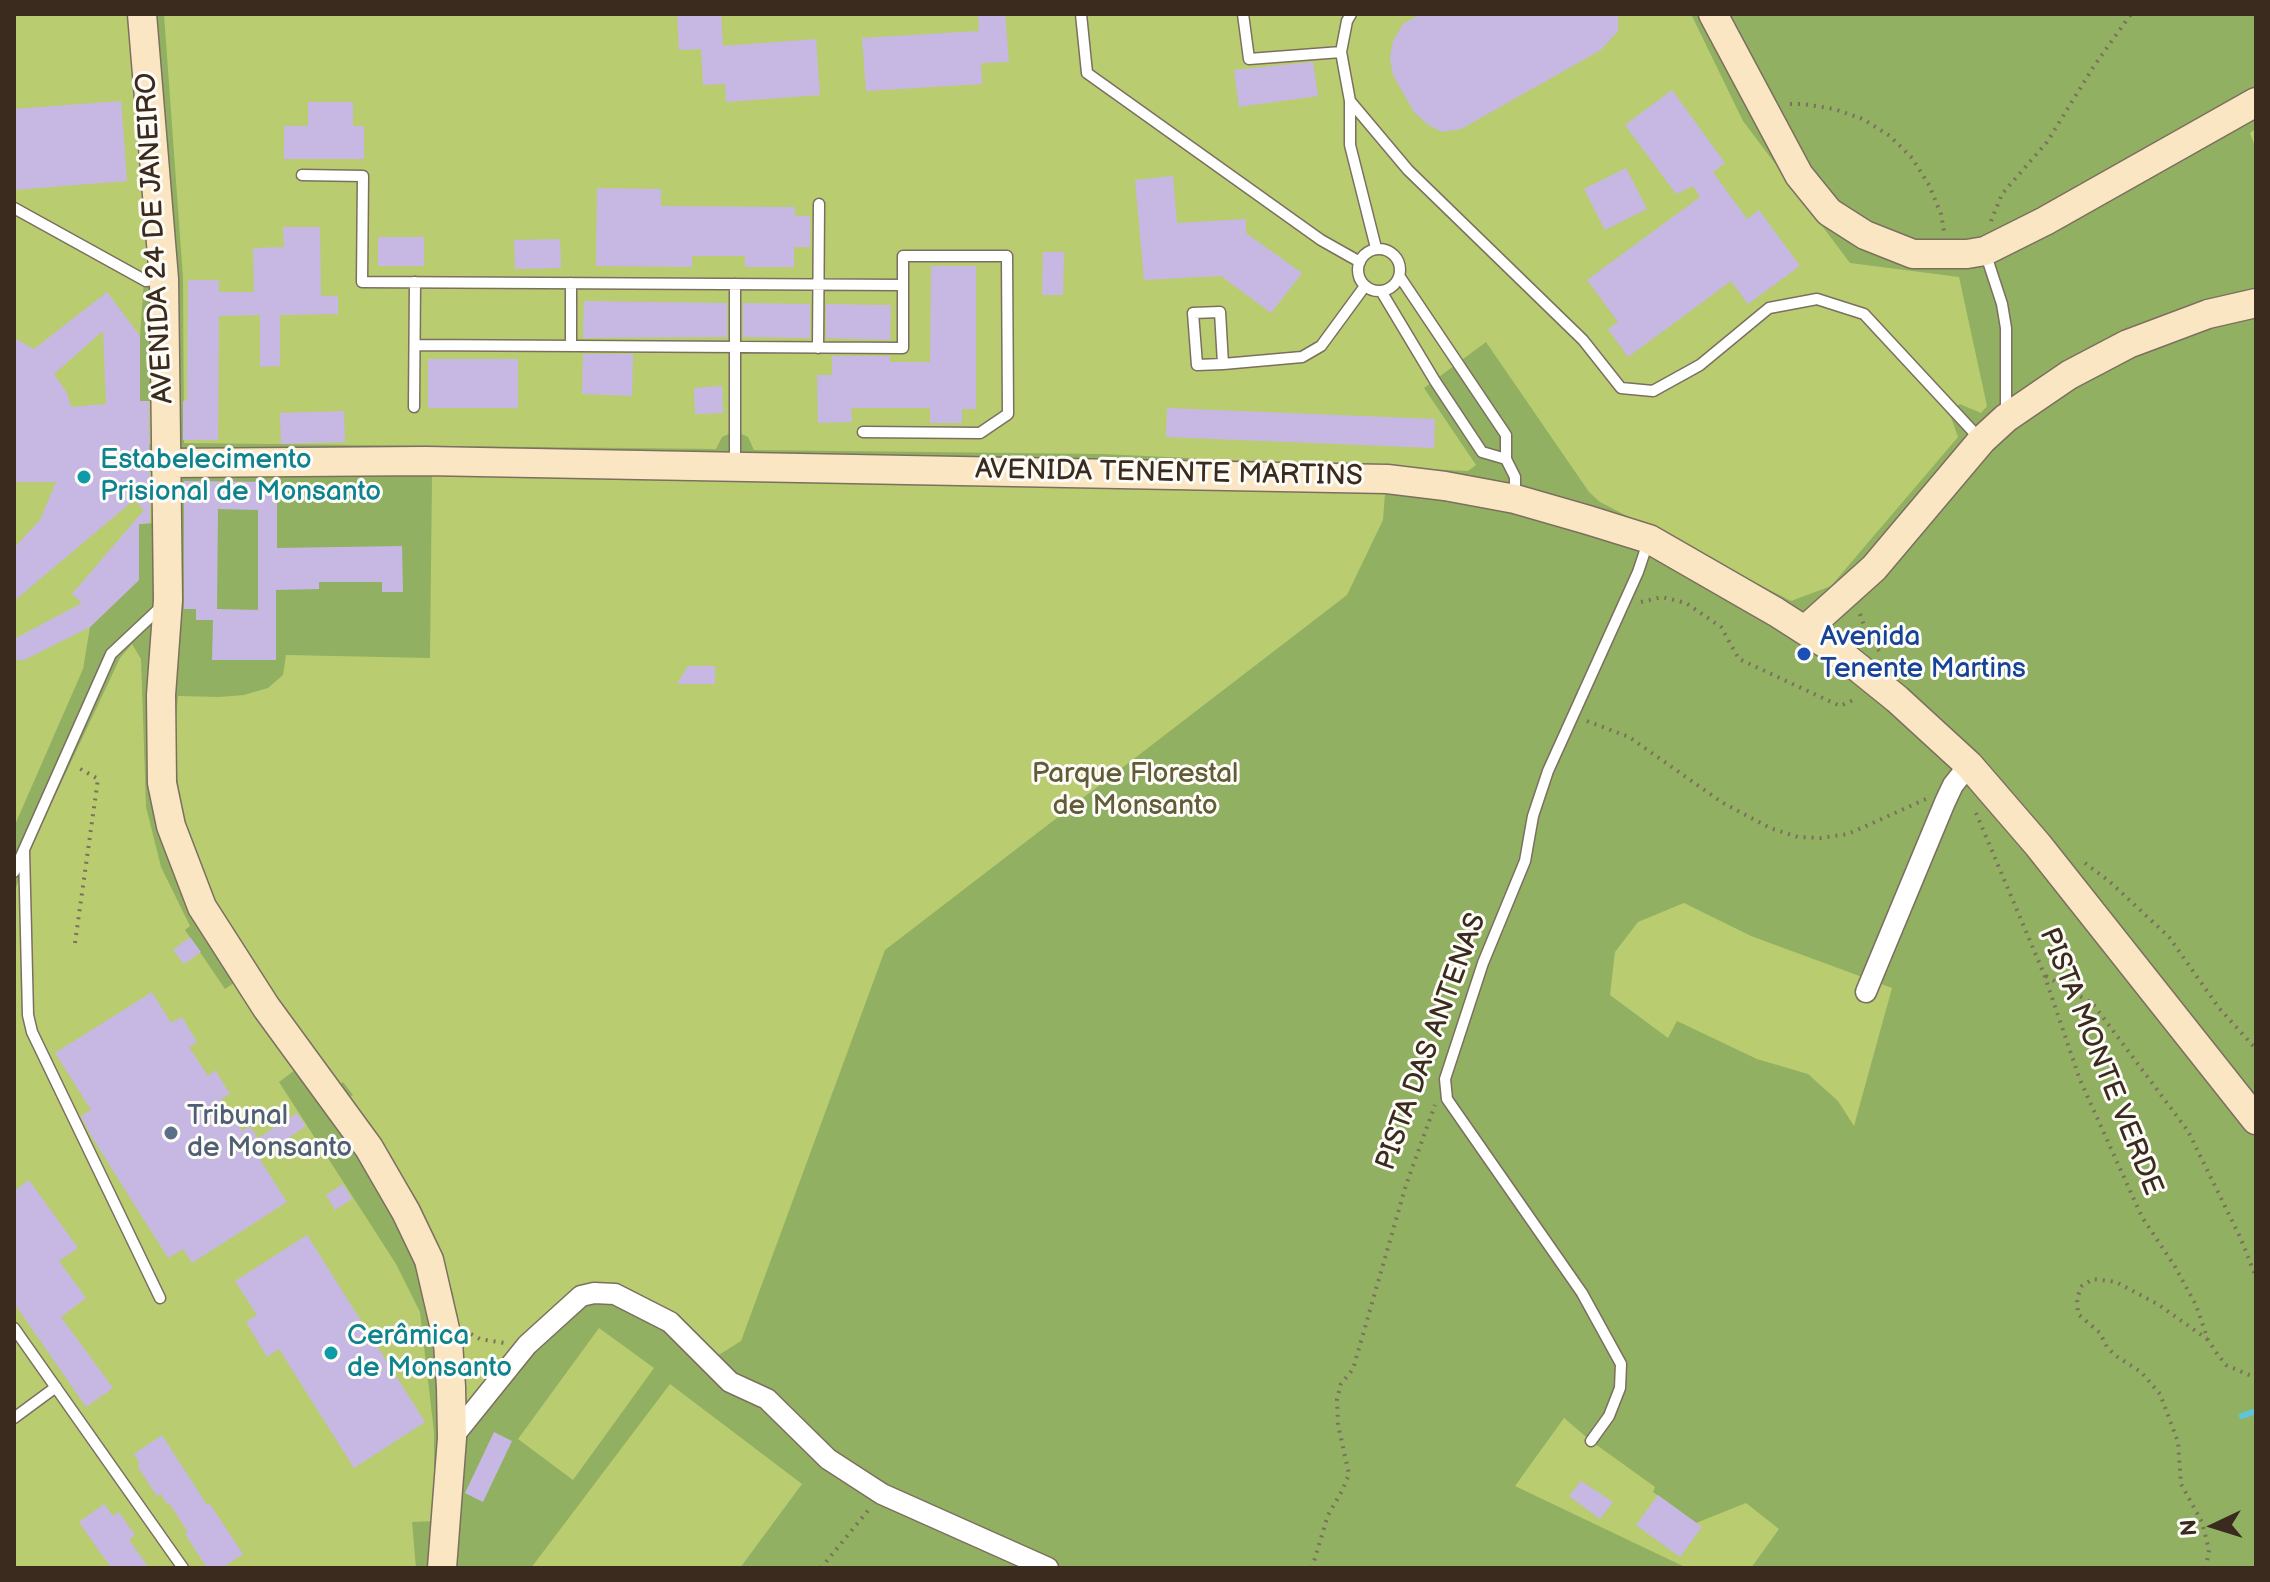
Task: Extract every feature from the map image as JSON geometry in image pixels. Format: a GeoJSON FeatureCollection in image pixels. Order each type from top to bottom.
{"type":"FeatureCollection","features":[{"type":"Feature","properties":{"kind":"street","name":"AVENIDA 24 DE JANEIRO"},"geometry":{"type":"LineString","coordinates":[[142,14],[164,279],[168,600],[161,695],[162,783],[180,854],[202,907],[266,1007],[369,1148],[429,1260],[448,1342],[452,1438],[442,1568]]}},
{"type":"Feature","properties":{"kind":"street"},"geometry":{"type":"LineString","coordinates":[[1713,14],[1799,175],[1829,212],[1865,235],[1913,254],[1967,254],[1986,240],[2045,221],[2256,102]]}},
{"type":"Feature","properties":{"kind":"street"},"geometry":{"type":"LineString","coordinates":[[1805,630],[1874,568],[1982,440],[2069,375],[2128,344],[2208,314],[2256,303]]}},
{"type":"Feature","properties":{"kind":"street","name":"AVENIDA TENENTE MARTINS"},"geometry":{"type":"LineString","coordinates":[[168,463],[426,461],[1387,479],[1515,499],[1649,539],[1805,630],[1886,689],[1961,775],[2109,932],[2256,1120]]}},
{"type":"Feature","properties":{"kind":"street"},"geometry":{"type":"LineString","coordinates":[[1866,992],[1961,775]]}},
{"type":"Feature","properties":{"kind":"street"},"geometry":{"type":"LineString","coordinates":[[452,1438],[527,1345],[581,1296],[600,1293],[620,1295],[670,1322],[730,1382],[767,1399],[828,1459],[882,1494],[1048,1568]]}},
{"type":"Feature","properties":{"kind":"lane"},"geometry":{"type":"LineString","coordinates":[[1081,14],[1087,73],[1321,240],[1360,262]]}},
{"type":"Feature","properties":{"kind":"lane"},"geometry":{"type":"LineString","coordinates":[[1243,14],[1249,59],[1341,52]]}},
{"type":"Feature","properties":{"kind":"lane"},"geometry":{"type":"LineString","coordinates":[[1351,14],[1341,52],[1350,101],[1350,145],[1376,248]]}},
{"type":"Feature","properties":{"kind":"lane"},"geometry":{"type":"LineString","coordinates":[[1350,101],[1408,170],[1583,340],[1621,388],[1653,391],[1700,365],[1769,308],[1817,299],[1864,314],[1982,440]]}},
{"type":"Feature","properties":{"kind":"lane"},"geometry":{"type":"LineString","coordinates":[[302,175],[363,176],[362,282],[903,285]]}},
{"type":"Feature","properties":{"kind":"lane"},"geometry":{"type":"LineString","coordinates":[[818,348],[819,204]]}},
{"type":"Feature","properties":{"kind":"lane"},"geometry":{"type":"LineString","coordinates":[[14,208],[146,281],[164,279]]}},
{"type":"Feature","properties":{"kind":"lane"},"geometry":{"type":"LineString","coordinates":[[1986,240],[2006,328],[2008,422]]}},
{"type":"Feature","properties":{"kind":"lane"},"geometry":{"type":"LineString","coordinates":[[1400,277],[1393,287],[1381,291],[1365,286],[1359,275],[1360,262],[1366,253],[1376,248],[1391,251],[1400,262],[1400,277],[1506,435],[1506,459],[1515,477],[1515,499]]}},
{"type":"Feature","properties":{"kind":"lane"},"geometry":{"type":"LineString","coordinates":[[415,345],[903,348],[903,256],[1007,256],[1008,414],[980,433],[863,432]]}},
{"type":"Feature","properties":{"kind":"lane"},"geometry":{"type":"LineString","coordinates":[[414,407],[415,282]]}},
{"type":"Feature","properties":{"kind":"lane"},"geometry":{"type":"LineString","coordinates":[[571,283],[571,346]]}},
{"type":"Feature","properties":{"kind":"lane"},"geometry":{"type":"LineString","coordinates":[[735,284],[735,466]]}},
{"type":"Feature","properties":{"kind":"lane"},"geometry":{"type":"LineString","coordinates":[[1223,364],[1220,312],[1193,313],[1197,365],[1223,364],[1302,357],[1321,346],[1365,286]]}},
{"type":"Feature","properties":{"kind":"lane"},"geometry":{"type":"LineString","coordinates":[[1381,291],[1482,452],[1506,459]]}},
{"type":"Feature","properties":{"kind":"lane","name":"PISTA DAS ANTENAS"},"geometry":{"type":"LineString","coordinates":[[1445,1079],[1483,963],[1525,861],[1533,816],[1548,771],[1621,610],[1649,539]]}},
{"type":"Feature","properties":{"kind":"lane"},"geometry":{"type":"LineString","coordinates":[[14,872],[111,654],[168,600]]}},
{"type":"Feature","properties":{"kind":"lane"},"geometry":{"type":"LineString","coordinates":[[24,850],[28,1015],[32,1032],[160,1298]]}},
{"type":"Feature","properties":{"kind":"lane"},"geometry":{"type":"LineString","coordinates":[[1445,1079],[1447,1099],[1582,1293],[1621,1364],[1620,1388],[1609,1416],[1591,1441]]}},
{"type":"Feature","properties":{"kind":"lane"},"geometry":{"type":"LineString","coordinates":[[14,1328],[183,1568]]}},
{"type":"Feature","properties":{"kind":"lane"},"geometry":{"type":"LineString","coordinates":[[14,1418],[56,1387]]}},
{"type":"Feature","properties":{"kind":"path"},"geometry":{"type":"LineString","coordinates":[[1986,240],[2002,194],[2047,142],[2094,66],[2131,14]]}},
{"type":"Feature","properties":{"kind":"path"},"geometry":{"type":"LineString","coordinates":[[1787,104],[1834,109],[1863,119],[1890,136],[1912,158],[1929,185],[1941,214],[1947,245]]}},
{"type":"Feature","properties":{"kind":"path"},"geometry":{"type":"LineString","coordinates":[[1621,610],[1635,603],[1662,597],[1686,603],[1721,627],[1734,654],[1747,664],[1840,706],[1853,698],[1857,699]]}},
{"type":"Feature","properties":{"kind":"path"},"geometry":{"type":"LineString","coordinates":[[1572,718],[1602,725],[1629,737],[1723,803],[1770,828],[1798,837],[1848,834],[1883,819],[1961,775]]}},
{"type":"Feature","properties":{"kind":"path"},"geometry":{"type":"LineString","coordinates":[[65,760],[98,779],[75,943]]}},
{"type":"Feature","properties":{"kind":"path","name":"PISTA MONTE VERDE"},"geometry":{"type":"LineString","coordinates":[[1976,812],[2044,974],[2080,1080],[2142,1217],[2196,1305],[2208,1340],[2226,1365],[2256,1378]]}},
{"type":"Feature","properties":{"kind":"path"},"geometry":{"type":"LineString","coordinates":[[2084,863],[2109,881],[2169,937],[2219,1008],[2256,1049]]}},
{"type":"Feature","properties":{"kind":"path"},"geometry":{"type":"LineString","coordinates":[[2044,974],[2093,1004],[2188,1131],[2256,1277]]}},
{"type":"Feature","properties":{"kind":"path","name":"PISTA DAS ANTENAS"},"geometry":{"type":"LineString","coordinates":[[1314,1568],[1328,1515],[1349,1474],[1338,1425],[1337,1399],[1341,1384],[1353,1369],[1406,1185],[1445,1079]]}},
{"type":"Feature","properties":{"kind":"path"},"geometry":{"type":"LineString","coordinates":[[2206,1568],[2209,1550],[2202,1522],[2181,1484],[2178,1442],[2160,1394],[2141,1372],[2116,1356],[2100,1333],[2078,1314],[2077,1298],[2082,1286],[2093,1279],[2116,1282],[2159,1305],[2208,1340]]}},
{"type":"Feature","properties":{"kind":"path"},"geometry":{"type":"LineString","coordinates":[[470,1333],[480,1339],[527,1345]]}},
{"type":"Feature","properties":{"kind":"path"},"geometry":{"type":"LineString","coordinates":[[821,1568],[882,1494]]}},
{"type":"Feature","properties":{"kind":"green space","name":"Parque Florestal de Monsanto"},"geometry":{"type":"Polygon","coordinates":[[[14,14],[2256,14],[2256,1568],[14,1568],[14,14]]]}},
{"type":"Feature","properties":{"kind":"green space"},"geometry":{"type":"Polygon","coordinates":[[[142,14],[164,14],[183,278],[184,443],[716,449],[722,437],[735,431],[748,437],[754,450],[1103,454],[1468,471],[1476,465],[1424,388],[1486,342],[1589,492],[1600,502],[1791,601],[1831,586],[1958,437],[1949,412],[1960,404],[1981,413],[1987,406],[1959,277],[1850,263],[1743,121],[1691,14],[2256,14],[2256,129],[2250,133],[2256,149],[2256,1568],[1751,1568],[1779,1529],[1746,1503],[1696,1523],[1653,1492],[1655,1487],[1564,1418],[1515,1486],[1687,1568],[740,1568],[802,1484],[670,1384],[531,1568],[416,1568],[412,1522],[434,1521],[434,1432],[420,1312],[396,1264],[279,1082],[299,1067],[238,980],[225,989],[185,930],[190,926],[161,867],[146,807],[141,659],[132,644],[120,658],[32,845],[14,893],[14,827],[83,669],[90,627],[139,580],[139,524],[155,523],[154,472],[130,472],[130,444],[154,444],[156,401],[140,401],[140,336],[144,280],[163,279],[142,14]],[[432,476],[430,658],[286,655],[283,675],[268,688],[244,695],[178,696],[174,742],[182,825],[196,868],[247,959],[338,1086],[343,1082],[353,1095],[347,1099],[382,1144],[419,1203],[441,1251],[460,1335],[462,1427],[581,1296],[620,1295],[709,1361],[741,1341],[885,950],[1347,595],[1383,520],[1385,493],[1092,482],[432,476]],[[1684,903],[1638,922],[1615,952],[1610,995],[1668,1038],[1677,1021],[1757,1059],[1808,1074],[1838,1101],[1854,1126],[1892,988],[1751,936],[1684,903]],[[599,1328],[518,1439],[573,1480],[654,1368],[599,1328]]]}},
{"type":"Feature","properties":{"kind":"building"},"geometry":{"type":"Polygon","coordinates":[[[677,14],[721,14],[723,46],[816,39],[820,95],[726,102],[725,84],[703,85],[701,49],[679,50],[677,14]]]}},
{"type":"Feature","properties":{"kind":"building"},"geometry":{"type":"Polygon","coordinates":[[[978,14],[1005,14],[1009,62],[981,63],[982,84],[866,91],[862,38],[979,31],[978,14]]]}},
{"type":"Feature","properties":{"kind":"building"},"geometry":{"type":"Polygon","coordinates":[[[1421,14],[1618,14],[1618,31],[1601,50],[1461,129],[1442,132],[1414,112],[1393,75],[1390,58],[1393,41],[1403,24],[1421,14]]]}},
{"type":"Feature","properties":{"kind":"building"},"geometry":{"type":"Polygon","coordinates":[[[1313,62],[1318,96],[1239,107],[1234,70],[1313,62]]]}},
{"type":"Feature","properties":{"kind":"building"},"geometry":{"type":"Polygon","coordinates":[[[1672,90],[1725,163],[1713,172],[1747,219],[1759,210],[1800,266],[1748,304],[1731,281],[1628,357],[1608,329],[1618,322],[1587,280],[1700,197],[1693,186],[1676,194],[1625,125],[1672,90]]]}},
{"type":"Feature","properties":{"kind":"building"},"geometry":{"type":"Polygon","coordinates":[[[121,101],[127,181],[14,190],[14,109],[121,101]]]}},
{"type":"Feature","properties":{"kind":"building"},"geometry":{"type":"Polygon","coordinates":[[[308,102],[353,102],[353,126],[364,126],[364,159],[284,159],[284,126],[308,126],[308,102]]]}},
{"type":"Feature","properties":{"kind":"building"},"geometry":{"type":"Polygon","coordinates":[[[1626,168],[1647,209],[1605,230],[1584,189],[1626,168]]]}},
{"type":"Feature","properties":{"kind":"building"},"geometry":{"type":"Polygon","coordinates":[[[1173,176],[1177,223],[1246,219],[1246,233],[1302,273],[1271,313],[1221,276],[1144,280],[1135,180],[1173,176]]]}},
{"type":"Feature","properties":{"kind":"building"},"geometry":{"type":"Polygon","coordinates":[[[597,188],[661,189],[661,206],[795,207],[795,216],[810,216],[810,247],[794,247],[794,267],[745,267],[745,256],[692,256],[692,267],[596,266],[597,188]]]}},
{"type":"Feature","properties":{"kind":"building"},"geometry":{"type":"Polygon","coordinates":[[[283,227],[320,227],[321,296],[338,296],[338,314],[280,315],[280,366],[260,367],[260,315],[219,316],[218,440],[183,440],[183,401],[187,401],[188,280],[219,280],[219,292],[254,292],[253,248],[284,247],[283,227]]]}},
{"type":"Feature","properties":{"kind":"building"},"geometry":{"type":"Polygon","coordinates":[[[378,237],[424,237],[424,266],[378,266],[378,237]]]}},
{"type":"Feature","properties":{"kind":"building"},"geometry":{"type":"Polygon","coordinates":[[[560,239],[561,268],[515,269],[514,240],[560,239]]]}},
{"type":"Feature","properties":{"kind":"building"},"geometry":{"type":"Polygon","coordinates":[[[1043,252],[1064,252],[1063,295],[1042,295],[1043,252]]]}},
{"type":"Feature","properties":{"kind":"building"},"geometry":{"type":"Polygon","coordinates":[[[931,266],[976,266],[976,409],[962,409],[962,423],[930,423],[930,408],[851,408],[852,422],[818,423],[817,375],[832,375],[832,356],[890,356],[890,362],[930,362],[931,266]]]}},
{"type":"Feature","properties":{"kind":"building","name":"Estabelecimento Prisional de Monsanto"},"geometry":{"type":"Polygon","coordinates":[[[107,292],[140,336],[140,401],[149,401],[150,523],[139,524],[139,580],[90,627],[24,660],[14,660],[14,639],[82,603],[72,594],[144,510],[134,500],[14,601],[14,548],[40,520],[56,482],[14,482],[14,338],[34,349],[107,292]],[[103,331],[54,374],[67,393],[71,407],[106,404],[103,331]]]}},
{"type":"Feature","properties":{"kind":"building"},"geometry":{"type":"Polygon","coordinates":[[[584,301],[727,303],[727,337],[583,338],[584,301]]]}},
{"type":"Feature","properties":{"kind":"building"},"geometry":{"type":"Polygon","coordinates":[[[743,303],[810,304],[810,338],[743,337],[743,303]]]}},
{"type":"Feature","properties":{"kind":"building"},"geometry":{"type":"Polygon","coordinates":[[[826,304],[891,305],[890,340],[826,338],[826,304]]]}},
{"type":"Feature","properties":{"kind":"building"},"geometry":{"type":"Polygon","coordinates":[[[583,354],[633,354],[632,396],[582,394],[583,354]]]}},
{"type":"Feature","properties":{"kind":"building"},"geometry":{"type":"Polygon","coordinates":[[[428,359],[518,359],[518,408],[428,408],[428,359]]]}},
{"type":"Feature","properties":{"kind":"building"},"geometry":{"type":"Polygon","coordinates":[[[722,386],[723,413],[695,414],[694,388],[722,386]]]}},
{"type":"Feature","properties":{"kind":"building"},"geometry":{"type":"Polygon","coordinates":[[[1167,408],[1435,419],[1434,448],[1166,437],[1167,408]]]}},
{"type":"Feature","properties":{"kind":"building"},"geometry":{"type":"Polygon","coordinates":[[[344,411],[345,442],[281,444],[280,413],[344,411]]]}},
{"type":"Feature","properties":{"kind":"building"},"geometry":{"type":"Polygon","coordinates":[[[184,481],[277,482],[277,548],[402,546],[403,592],[382,592],[382,582],[319,582],[319,589],[276,590],[276,660],[212,660],[213,620],[196,620],[196,609],[184,609],[184,481]],[[218,509],[217,609],[258,610],[258,510],[218,509]]]}},
{"type":"Feature","properties":{"kind":"building"},"geometry":{"type":"Polygon","coordinates":[[[688,666],[715,666],[715,684],[677,684],[688,666]]]}},
{"type":"Feature","properties":{"kind":"building"},"geometry":{"type":"Polygon","coordinates":[[[190,937],[201,952],[184,964],[173,950],[190,937]]]}},
{"type":"Feature","properties":{"kind":"building"},"geometry":{"type":"Polygon","coordinates":[[[152,992],[171,1023],[182,1017],[197,1042],[189,1047],[208,1076],[215,1070],[230,1094],[221,1099],[242,1131],[250,1126],[258,1138],[297,1113],[306,1126],[259,1158],[287,1202],[192,1263],[183,1249],[168,1258],[90,1134],[81,1116],[91,1110],[55,1053],[152,992]]]}},
{"type":"Feature","properties":{"kind":"building"},"geometry":{"type":"Polygon","coordinates":[[[29,1180],[78,1248],[59,1261],[86,1298],[61,1317],[113,1388],[86,1407],[14,1303],[14,1191],[29,1180]]]}},
{"type":"Feature","properties":{"kind":"building"},"geometry":{"type":"Polygon","coordinates":[[[343,1184],[352,1199],[335,1210],[326,1195],[343,1184]]]}},
{"type":"Feature","properties":{"kind":"building","name":"Cerâmica de Monsanto"},"geometry":{"type":"Polygon","coordinates":[[[307,1235],[425,1422],[354,1468],[279,1349],[267,1357],[246,1322],[257,1315],[235,1281],[307,1235]]]}},
{"type":"Feature","properties":{"kind":"building"},"geometry":{"type":"Polygon","coordinates":[[[494,1432],[512,1441],[483,1502],[465,1493],[494,1432]]]}},
{"type":"Feature","properties":{"kind":"building"},"geometry":{"type":"Polygon","coordinates":[[[162,1435],[243,1554],[222,1568],[207,1568],[169,1503],[161,1494],[157,1496],[137,1466],[140,1464],[134,1454],[162,1435]]]}},
{"type":"Feature","properties":{"kind":"building"},"geometry":{"type":"Polygon","coordinates":[[[1581,1481],[1613,1502],[1600,1519],[1569,1496],[1581,1481]]]}},
{"type":"Feature","properties":{"kind":"building"},"geometry":{"type":"Polygon","coordinates":[[[1658,1495],[1702,1527],[1680,1557],[1636,1525],[1658,1495]]]}},
{"type":"Feature","properties":{"kind":"building"},"geometry":{"type":"Polygon","coordinates":[[[104,1504],[113,1516],[119,1512],[135,1535],[129,1540],[149,1568],[112,1568],[99,1551],[79,1522],[104,1504]]]}},
{"type":"Feature","properties":{"kind":"waterway"},"geometry":{"type":"LineString","coordinates":[[2242,1416],[2256,1411]]}},
{"type":"Feature","properties":{"kind":"place","name":"Estabelecimento Prisional de Monsanto"},"geometry":{"type":"Point","coordinates":[84,477]}},
{"type":"Feature","properties":{"kind":"place","name":"Avenida Tenente Martins"},"geometry":{"type":"Point","coordinates":[1804,654]}},
{"type":"Feature","properties":{"kind":"place","name":"Tribunal de Monsanto"},"geometry":{"type":"Point","coordinates":[171,1133]}},
{"type":"Feature","properties":{"kind":"place","name":"Cerâmica de Monsanto"},"geometry":{"type":"Point","coordinates":[331,1353]}}]}
